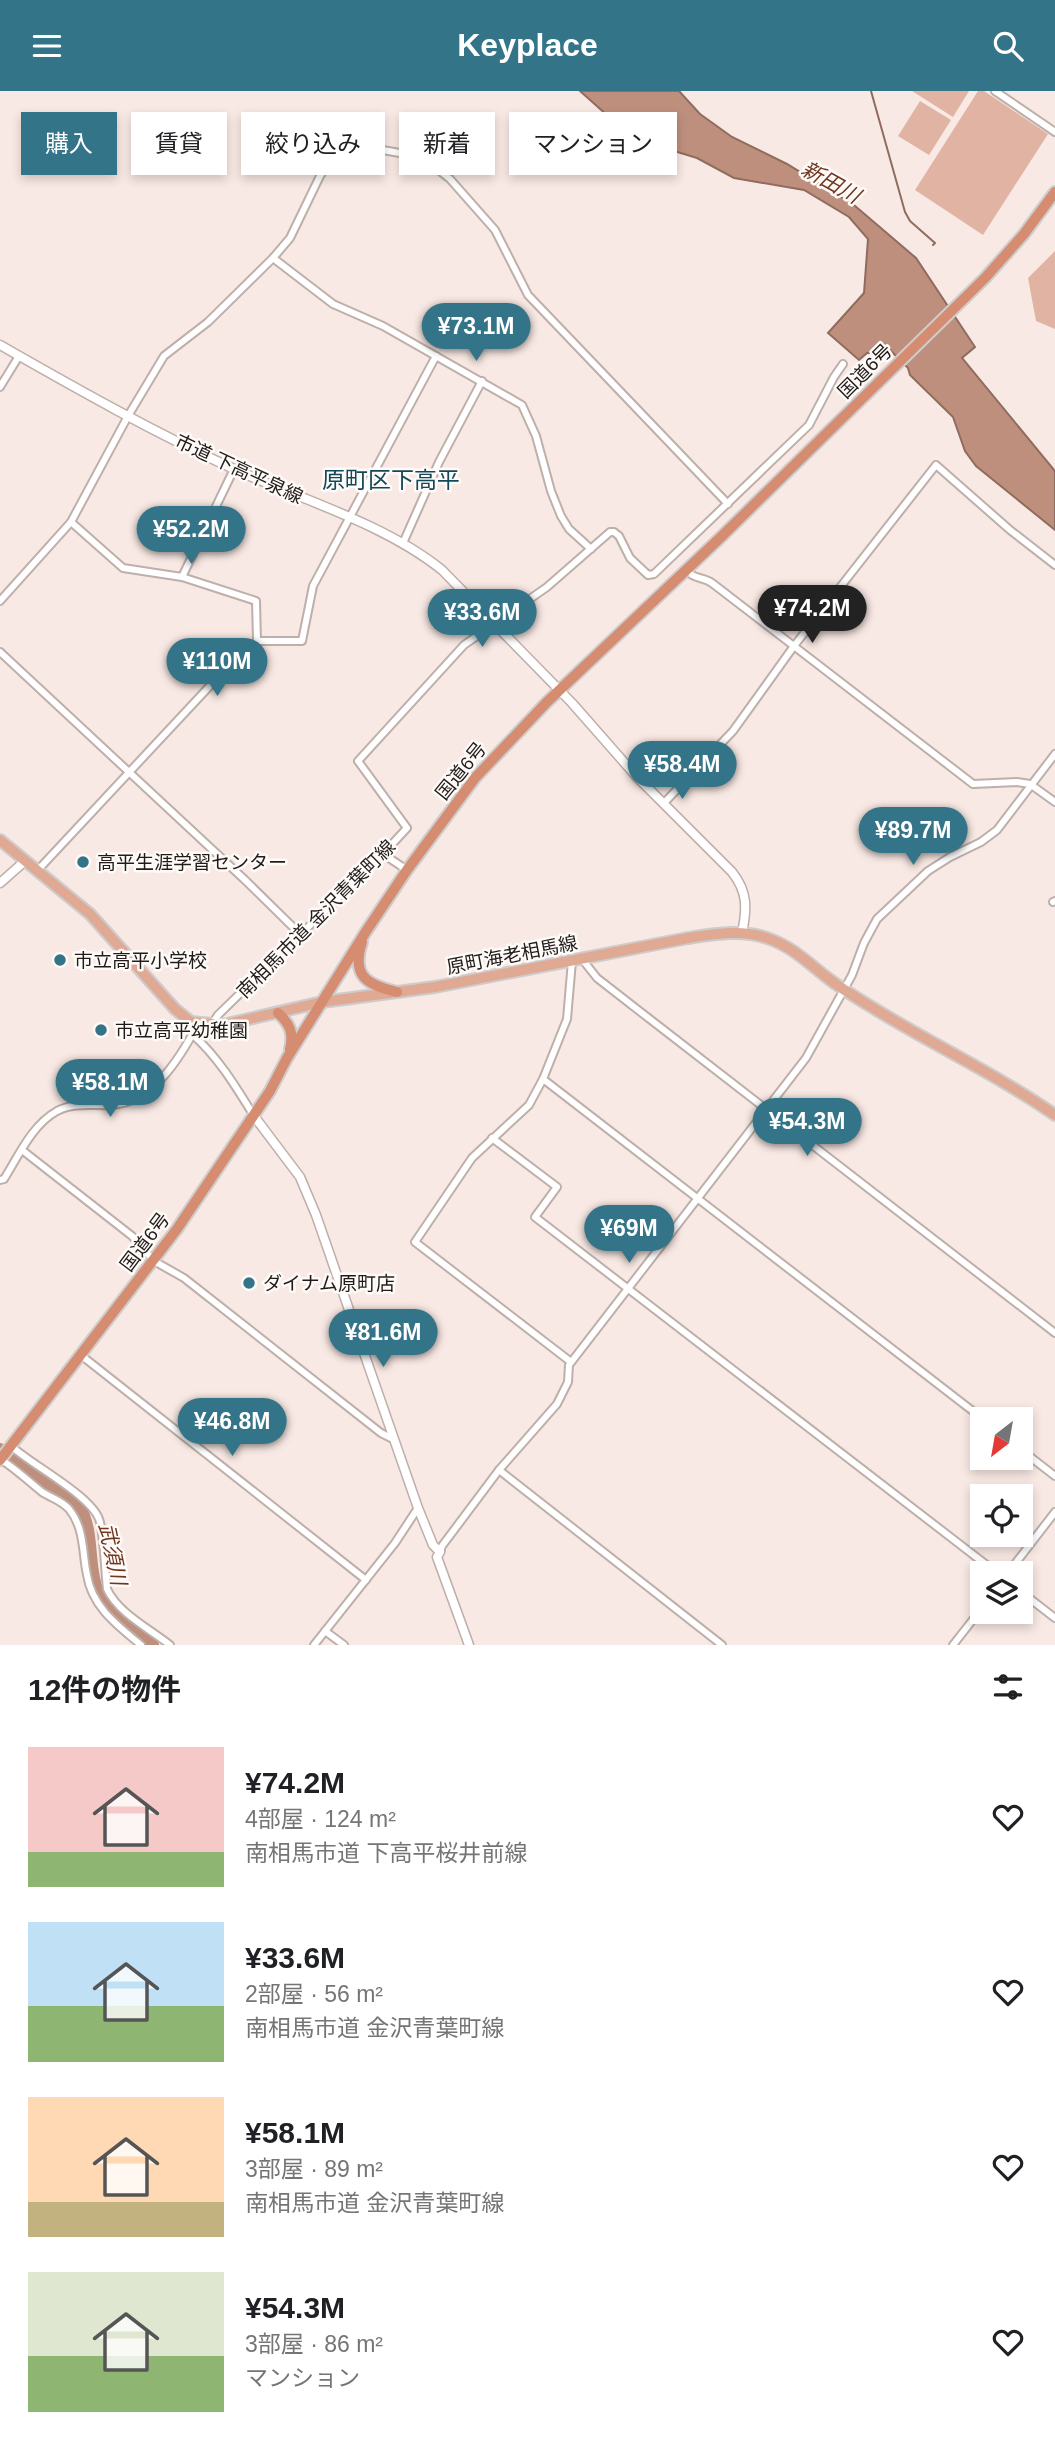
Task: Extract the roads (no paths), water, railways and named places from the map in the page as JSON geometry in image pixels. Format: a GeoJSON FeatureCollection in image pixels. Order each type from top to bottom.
{"type":"FeatureCollection","features":[{"type":"Feature","properties":{"kind":"highway","name":"国道6号"},"geometry":{"type":"LineString","coordinates":[[4,1455],[154,1261],[254,1116],[365,933],[407,870],[475,778],[559,692],[722,537],[964,299],[1024,234],[1055,192]]}},
{"type":"Feature","properties":{"kind":"highway"},"geometry":{"type":"LineString","coordinates":[[365,933],[358,960],[360,972],[370,983],[397,992]]}},
{"type":"Feature","properties":{"kind":"highway"},"geometry":{"type":"LineString","coordinates":[[278,1013],[292,1033],[287,1058]]}},
{"type":"Feature","properties":{"kind":"main road"},"geometry":{"type":"LineString","coordinates":[[0,840],[90,914],[175,1009],[184,1018],[198,1024]]}},
{"type":"Feature","properties":{"kind":"main road","name":"原町海老相馬線"},"geometry":{"type":"LineString","coordinates":[[198,1024],[231,1024],[322,1002],[435,987],[717,933],[742,933],[765,937],[793,950],[844,989],[913,1032],[1024,1094],[1055,1115]]}},
{"type":"Feature","properties":{"kind":"street"},"geometry":{"type":"LineString","coordinates":[[995,91],[1055,132]]}},
{"type":"Feature","properties":{"kind":"street"},"geometry":{"type":"LineString","coordinates":[[385,150],[411,155],[431,164],[450,179],[495,230],[528,295],[728,504]]}},
{"type":"Feature","properties":{"kind":"street"},"geometry":{"type":"LineString","coordinates":[[0,601],[71,523],[128,416],[164,356],[208,322],[273,258],[295,230],[322,175]]}},
{"type":"Feature","properties":{"kind":"street"},"geometry":{"type":"LineString","coordinates":[[273,258],[333,305],[383,326],[522,405],[540,446],[551,491],[561,516],[569,529],[590,549]]}},
{"type":"Feature","properties":{"kind":"street","name":"市道 下高平泉線"},"geometry":{"type":"LineString","coordinates":[[0,345],[128,416],[234,469],[403,543],[442,571],[742,884],[746,899],[742,933]]}},
{"type":"Feature","properties":{"kind":"street"},"geometry":{"type":"LineString","coordinates":[[0,387],[19,356]]}},
{"type":"Feature","properties":{"kind":"street"},"geometry":{"type":"LineString","coordinates":[[37,871],[220,675],[257,641],[302,641],[313,586],[436,356]]}},
{"type":"Feature","properties":{"kind":"street","name":"南相馬市道 金沢青葉町線"},"geometry":{"type":"LineString","coordinates":[[211,1025],[407,828],[358,761],[464,645],[547,587],[606,535],[614,532],[619,536],[630,558],[648,575],[675,560],[809,425],[843,364]]}},
{"type":"Feature","properties":{"kind":"street"},"geometry":{"type":"LineString","coordinates":[[403,543],[439,462],[482,381]]}},
{"type":"Feature","properties":{"kind":"street"},"geometry":{"type":"LineString","coordinates":[[664,803],[733,731],[794,646],[936,465],[1010,530],[1055,565]]}},
{"type":"Feature","properties":{"kind":"street"},"geometry":{"type":"LineString","coordinates":[[182,577],[234,469]]}},
{"type":"Feature","properties":{"kind":"street"},"geometry":{"type":"LineString","coordinates":[[71,523],[123,568],[182,577],[256,601],[257,641]]}},
{"type":"Feature","properties":{"kind":"street"},"geometry":{"type":"LineString","coordinates":[[692,575],[698,579],[705,578],[973,784],[1030,784],[1055,803]]}},
{"type":"Feature","properties":{"kind":"street"},"geometry":{"type":"LineString","coordinates":[[0,652],[300,934]]}},
{"type":"Feature","properties":{"kind":"street"},"geometry":{"type":"LineString","coordinates":[[469,1645],[437,1557],[442,1546],[499,1470],[556,1404],[568,1382],[571,1362],[806,1058],[844,989],[877,919],[928,871],[981,842],[997,830],[1055,754]]}},
{"type":"Feature","properties":{"kind":"street"},"geometry":{"type":"LineString","coordinates":[[383,854],[407,870]]}},
{"type":"Feature","properties":{"kind":"street"},"geometry":{"type":"LineString","coordinates":[[0,883],[25,861]]}},
{"type":"Feature","properties":{"kind":"street"},"geometry":{"type":"LineString","coordinates":[[571,1362],[415,1241],[472,1158],[529,1105],[543,1079],[567,1019],[577,960]]}},
{"type":"Feature","properties":{"kind":"street"},"geometry":{"type":"LineString","coordinates":[[577,960],[1055,1333]]}},
{"type":"Feature","properties":{"kind":"street"},"geometry":{"type":"LineString","coordinates":[[0,1180],[4,1179],[41,1123],[64,1108],[74,1105],[120,1105],[139,1099],[159,1081],[198,1024]]}},
{"type":"Feature","properties":{"kind":"street"},"geometry":{"type":"LineString","coordinates":[[193,1035],[224,1070],[254,1116],[300,1177],[316,1215],[418,1508],[433,1545],[440,1552]]}},
{"type":"Feature","properties":{"kind":"street"},"geometry":{"type":"LineString","coordinates":[[543,1079],[970,1409]]}},
{"type":"Feature","properties":{"kind":"street"},"geometry":{"type":"LineString","coordinates":[[492,1138],[556,1187],[536,1217],[982,1561]]}},
{"type":"Feature","properties":{"kind":"street"},"geometry":{"type":"LineString","coordinates":[[22,1150],[132,1237],[154,1261],[184,1277],[381,1433],[393,1439]]}},
{"type":"Feature","properties":{"kind":"street"},"geometry":{"type":"LineString","coordinates":[[82,1356],[366,1580]]}},
{"type":"Feature","properties":{"kind":"street"},"geometry":{"type":"LineString","coordinates":[[4,1455],[43,1492],[57,1498],[68,1508],[82,1534],[86,1574],[92,1592],[103,1611],[142,1645]]}},
{"type":"Feature","properties":{"kind":"street"},"geometry":{"type":"LineString","coordinates":[[4,1455],[75,1493],[90,1506],[99,1518],[107,1589],[111,1597],[119,1607],[170,1645]]}},
{"type":"Feature","properties":{"kind":"street"},"geometry":{"type":"LineString","coordinates":[[1033,1459],[1055,1476]]}},
{"type":"Feature","properties":{"kind":"street"},"geometry":{"type":"LineString","coordinates":[[499,1470],[722,1645]]}},
{"type":"Feature","properties":{"kind":"street"},"geometry":{"type":"LineString","coordinates":[[314,1645],[395,1543],[418,1508]]}},
{"type":"Feature","properties":{"kind":"street"},"geometry":{"type":"LineString","coordinates":[[1017,1561],[1055,1512]]}},
{"type":"Feature","properties":{"kind":"street"},"geometry":{"type":"LineString","coordinates":[[1033,1601],[1055,1618]]}},
{"type":"Feature","properties":{"kind":"street"},"geometry":{"type":"LineString","coordinates":[[953,1645],[970,1623]]}},
{"type":"Feature","properties":{"kind":"street"},"geometry":{"type":"LineString","coordinates":[[325,1631],[344,1645]]}},
{"type":"Feature","properties":{"kind":"waterway"},"geometry":{"type":"LineString","coordinates":[[871,91],[905,212],[910,221],[935,243],[933,245]]}},
{"type":"Feature","properties":{"kind":"waterway","name":"武須川"},"geometry":{"type":"LineString","coordinates":[[0,1449],[80,1507],[88,1528],[95,1582],[102,1600],[115,1615],[153,1645]]}},
{"type":"Feature","properties":{"kind":"place","name":"高平生涯学習センター"},"geometry":{"type":"Point","coordinates":[83,862]}},
{"type":"Feature","properties":{"kind":"place","name":"市立高平小学校"},"geometry":{"type":"Point","coordinates":[60,960]}},
{"type":"Feature","properties":{"kind":"place","name":"市立高平幼稚園"},"geometry":{"type":"Point","coordinates":[101,1030]}},
{"type":"Feature","properties":{"kind":"place","name":"ダイナム原町店"},"geometry":{"type":"Point","coordinates":[249,1283]}},
{"type":"Feature","properties":{"kind":"district","name":"原町区下高平"},"geometry":{"type":"Point","coordinates":[391,480]}},
{"type":"Feature","properties":{"kind":"water label","name":"新田川"},"geometry":{"type":"Point","coordinates":[831,182]}}]}
